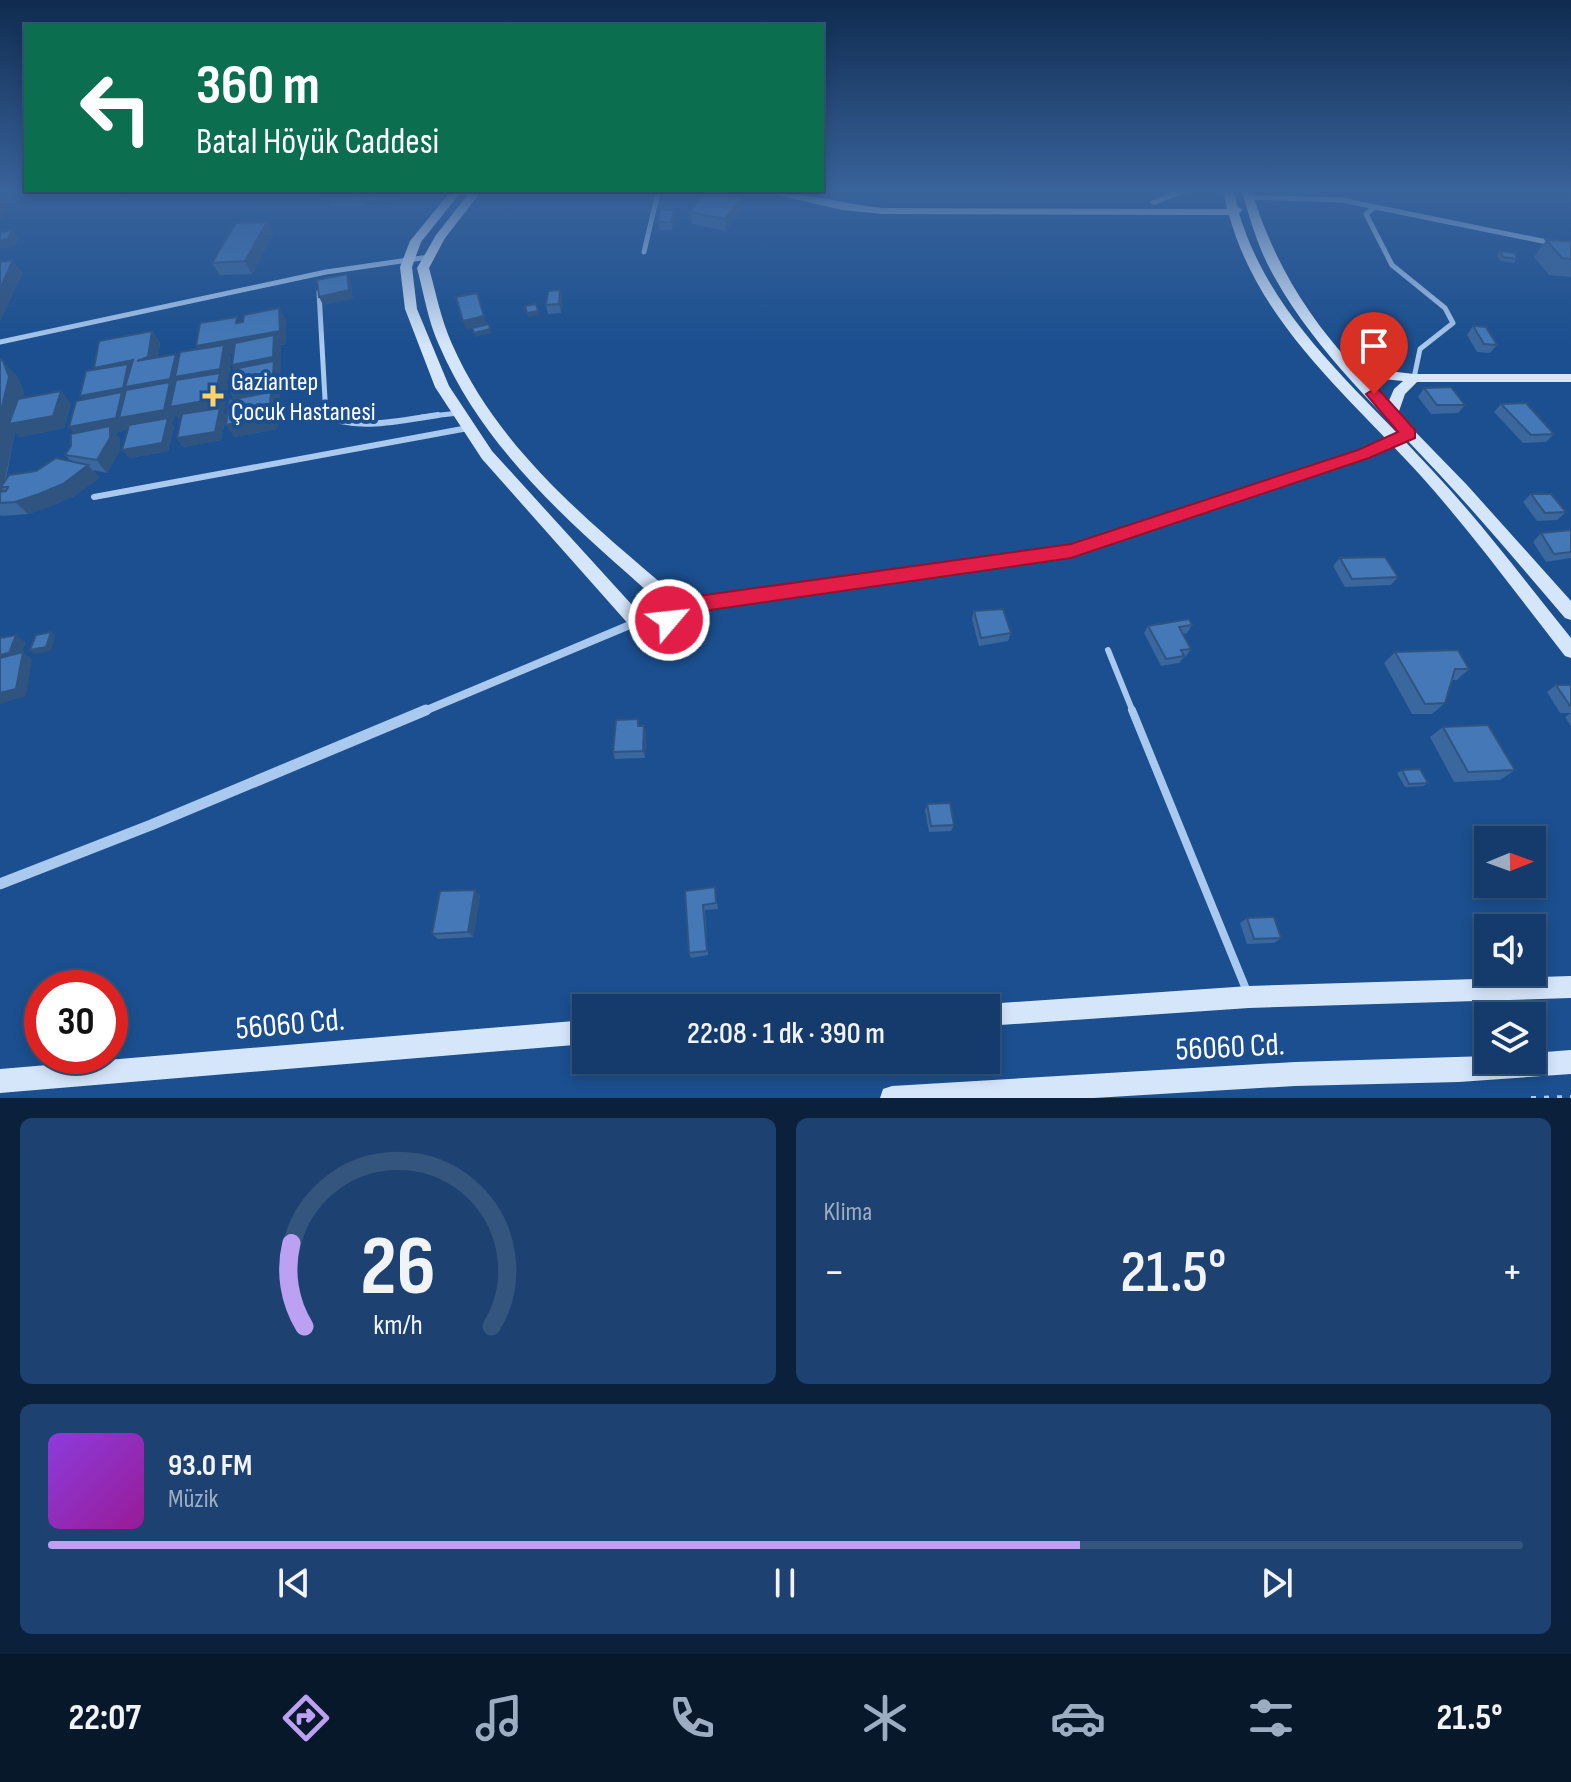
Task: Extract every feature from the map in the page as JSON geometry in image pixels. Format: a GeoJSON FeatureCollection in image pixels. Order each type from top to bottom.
{"type":"FeatureCollection","features":[{"type":"Feature","properties":{"kind":"street"},"geometry":{"type":"LineString","coordinates":[[415,243],[406,267],[411,309],[442,387],[487,455],[637,622]]}},
{"type":"Feature","properties":{"kind":"street"},"geometry":{"type":"LineString","coordinates":[[437,243],[423,268],[445,345],[484,416],[545,491],[677,607],[1071,551],[1363,454],[1409,434]]}},
{"type":"Feature","properties":{"kind":"street"},"geometry":{"type":"LineString","coordinates":[[1242,243],[1276,308],[1312,354],[1450,500],[1571,651]]}},
{"type":"Feature","properties":{"kind":"street"},"geometry":{"type":"LineString","coordinates":[[1264,243],[1298,307],[1571,613]]}},
{"type":"Feature","properties":{"kind":"street"},"geometry":{"type":"LineString","coordinates":[[1352,371],[1414,378],[1571,378]]}},
{"type":"Feature","properties":{"kind":"street"},"geometry":{"type":"LineString","coordinates":[[1391,414],[1399,392],[1414,378]]}},
{"type":"Feature","properties":{"kind":"street"},"geometry":{"type":"LineString","coordinates":[[0,884],[151,825],[637,622],[669,620],[677,607]]}},
{"type":"Feature","properties":{"kind":"street","name":"56060 Cd."},"geometry":{"type":"LineString","coordinates":[[1000,1014],[1249,997],[1571,987]]}},
{"type":"Feature","properties":{"kind":"street","name":"56060 Cd."},"geometry":{"type":"LineString","coordinates":[[0,1081],[572,1033]]}},
{"type":"Feature","properties":{"kind":"street","name":"56060 Cd."},"geometry":{"type":"LineString","coordinates":[[892,1098],[1280,1075],[1459,1070],[1571,1062]]}},
{"type":"Feature","properties":{"kind":"lane"},"geometry":{"type":"LineString","coordinates":[[644,252],[646,243]]}},
{"type":"Feature","properties":{"kind":"lane"},"geometry":{"type":"LineString","coordinates":[[1382,243],[1392,265],[1445,308],[1453,323],[1420,349],[1414,378]]}},
{"type":"Feature","properties":{"kind":"lane"},"geometry":{"type":"LineString","coordinates":[[0,342],[319,273],[429,257]]}},
{"type":"Feature","properties":{"kind":"lane"},"geometry":{"type":"LineString","coordinates":[[319,273],[324,417],[368,423],[459,413]]}},
{"type":"Feature","properties":{"kind":"lane"},"geometry":{"type":"LineString","coordinates":[[94,497],[469,428]]}},
{"type":"Feature","properties":{"kind":"lane"},"geometry":{"type":"LineString","coordinates":[[1108,650],[1249,997]]}},
{"type":"Feature","properties":{"kind":"path"},"geometry":{"type":"LineString","coordinates":[[1531,1098],[1571,1097]]}},
{"type":"Feature","properties":{"kind":"building"},"geometry":{"type":"Polygon","coordinates":[[[224,243],[255,243],[245,261],[212,263],[224,243]]]}},
{"type":"Feature","properties":{"kind":"building"},"geometry":{"type":"Polygon","coordinates":[[[1549,243],[1571,243],[1571,259],[1562,258],[1549,243]]]}},
{"type":"Feature","properties":{"kind":"building"},"geometry":{"type":"Polygon","coordinates":[[[1500,251],[1515,253],[1517,259],[1503,257],[1500,251]]]}},
{"type":"Feature","properties":{"kind":"building"},"geometry":{"type":"Polygon","coordinates":[[[13,260],[0,289],[0,262],[13,260]]]}},
{"type":"Feature","properties":{"kind":"building"},"geometry":{"type":"Polygon","coordinates":[[[347,274],[349,290],[319,297],[317,280],[347,274]]]}},
{"type":"Feature","properties":{"kind":"building"},"geometry":{"type":"Polygon","coordinates":[[[560,290],[559,304],[546,305],[548,291],[560,290]]]}},
{"type":"Feature","properties":{"kind":"building"},"geometry":{"type":"Polygon","coordinates":[[[477,293],[484,316],[463,321],[456,297],[477,293]]]}},
{"type":"Feature","properties":{"kind":"building"},"geometry":{"type":"Polygon","coordinates":[[[536,304],[538,311],[527,313],[525,306],[536,304]]]}},
{"type":"Feature","properties":{"kind":"building"},"geometry":{"type":"Polygon","coordinates":[[[279,308],[280,331],[196,346],[200,323],[237,317],[236,323],[243,322],[244,315],[279,308]]]}},
{"type":"Feature","properties":{"kind":"building"},"geometry":{"type":"Polygon","coordinates":[[[1370,321],[1381,321],[1398,346],[1387,346],[1370,321]]]}},
{"type":"Feature","properties":{"kind":"building"},"geometry":{"type":"Polygon","coordinates":[[[489,324],[490,329],[474,333],[472,328],[489,324]]]}},
{"type":"Feature","properties":{"kind":"building"},"geometry":{"type":"Polygon","coordinates":[[[1473,326],[1486,327],[1497,345],[1484,344],[1473,326]]]}},
{"type":"Feature","properties":{"kind":"building"},"geometry":{"type":"Polygon","coordinates":[[[152,331],[148,357],[137,361],[176,354],[170,379],[125,387],[133,360],[94,368],[99,341],[152,331]]]}},
{"type":"Feature","properties":{"kind":"building"},"geometry":{"type":"Polygon","coordinates":[[[274,335],[273,357],[232,365],[235,343],[274,335]]]}},
{"type":"Feature","properties":{"kind":"building"},"geometry":{"type":"Polygon","coordinates":[[[224,345],[220,369],[175,377],[180,352],[224,345]]]}},
{"type":"Feature","properties":{"kind":"building"},"geometry":{"type":"Polygon","coordinates":[[[0,359],[9,377],[0,415],[0,359]]]}},
{"type":"Feature","properties":{"kind":"building"},"geometry":{"type":"Polygon","coordinates":[[[274,361],[272,385],[231,393],[234,369],[274,361]]]}},
{"type":"Feature","properties":{"kind":"building"},"geometry":{"type":"Polygon","coordinates":[[[128,364],[123,388],[80,396],[86,371],[128,364]]]}},
{"type":"Feature","properties":{"kind":"building"},"geometry":{"type":"Polygon","coordinates":[[[220,373],[215,399],[170,407],[176,380],[220,373]]]}},
{"type":"Feature","properties":{"kind":"building"},"geometry":{"type":"Polygon","coordinates":[[[170,382],[164,410],[119,418],[126,390],[170,382]]]}},
{"type":"Feature","properties":{"kind":"building"},"geometry":{"type":"Polygon","coordinates":[[[1451,387],[1465,405],[1437,405],[1424,388],[1451,387]]]}},
{"type":"Feature","properties":{"kind":"building"},"geometry":{"type":"Polygon","coordinates":[[[61,391],[53,416],[9,424],[18,399],[61,391]]]}},
{"type":"Feature","properties":{"kind":"building"},"geometry":{"type":"Polygon","coordinates":[[[122,392],[116,418],[69,427],[76,401],[122,392]]]}},
{"type":"Feature","properties":{"kind":"building"},"geometry":{"type":"Polygon","coordinates":[[[271,392],[269,416],[226,425],[229,400],[271,392]]]}},
{"type":"Feature","properties":{"kind":"building"},"geometry":{"type":"Polygon","coordinates":[[[1526,403],[1554,434],[1531,435],[1501,404],[1526,403]]]}},
{"type":"Feature","properties":{"kind":"building"},"geometry":{"type":"Polygon","coordinates":[[[220,408],[215,432],[177,438],[182,414],[220,408]]]}},
{"type":"Feature","properties":{"kind":"building"},"geometry":{"type":"Polygon","coordinates":[[[168,418],[162,443],[122,450],[129,425],[168,418]]]}},
{"type":"Feature","properties":{"kind":"building"},"geometry":{"type":"Polygon","coordinates":[[[110,426],[110,438],[97,460],[65,455],[71,446],[71,434],[110,426]]]}},
{"type":"Feature","properties":{"kind":"building"},"geometry":{"type":"Polygon","coordinates":[[[56,458],[88,465],[63,484],[15,502],[0,503],[0,492],[8,487],[1,487],[9,475],[36,471],[56,458]]]}},
{"type":"Feature","properties":{"kind":"building"},"geometry":{"type":"Polygon","coordinates":[[[1531,494],[1551,494],[1566,512],[1545,513],[1531,494]]]}},
{"type":"Feature","properties":{"kind":"building"},"geometry":{"type":"Polygon","coordinates":[[[1571,530],[1571,552],[1554,554],[1541,533],[1571,530]]]}},
{"type":"Feature","properties":{"kind":"building"},"geometry":{"type":"Polygon","coordinates":[[[1385,557],[1398,577],[1352,579],[1340,558],[1385,557]]]}},
{"type":"Feature","properties":{"kind":"building"},"geometry":{"type":"Polygon","coordinates":[[[1003,609],[1011,633],[981,638],[974,611],[1003,609]]]}},
{"type":"Feature","properties":{"kind":"building"},"geometry":{"type":"Polygon","coordinates":[[[1189,619],[1192,625],[1179,627],[1191,649],[1181,650],[1184,656],[1166,659],[1148,626],[1189,619]]]}},
{"type":"Feature","properties":{"kind":"building"},"geometry":{"type":"Polygon","coordinates":[[[51,632],[46,647],[30,650],[36,635],[51,632]]]}},
{"type":"Feature","properties":{"kind":"building"},"geometry":{"type":"Polygon","coordinates":[[[16,635],[9,653],[0,655],[0,638],[16,635]]]}},
{"type":"Feature","properties":{"kind":"building"},"geometry":{"type":"Polygon","coordinates":[[[1458,650],[1469,669],[1455,669],[1445,703],[1425,704],[1395,652],[1458,650]]]}},
{"type":"Feature","properties":{"kind":"building"},"geometry":{"type":"Polygon","coordinates":[[[23,652],[16,689],[0,693],[0,658],[23,652]]]}},
{"type":"Feature","properties":{"kind":"building"},"geometry":{"type":"Polygon","coordinates":[[[1556,685],[1571,685],[1571,706],[1570,706],[1556,685]]]}},
{"type":"Feature","properties":{"kind":"building"},"geometry":{"type":"Polygon","coordinates":[[[638,719],[638,726],[644,726],[643,751],[613,752],[616,720],[638,719]]]}},
{"type":"Feature","properties":{"kind":"building"},"geometry":{"type":"Polygon","coordinates":[[[1488,725],[1515,770],[1468,772],[1443,727],[1488,725]]]}},
{"type":"Feature","properties":{"kind":"building"},"geometry":{"type":"Polygon","coordinates":[[[1420,769],[1428,783],[1409,784],[1402,770],[1420,769]]]}},
{"type":"Feature","properties":{"kind":"building"},"geometry":{"type":"Polygon","coordinates":[[[950,803],[954,825],[931,826],[927,804],[950,803]]]}},
{"type":"Feature","properties":{"kind":"building"},"geometry":{"type":"Polygon","coordinates":[[[715,887],[716,903],[703,905],[707,951],[689,953],[685,891],[715,887]]]}},
{"type":"Feature","properties":{"kind":"building"},"geometry":{"type":"Polygon","coordinates":[[[475,890],[468,932],[432,934],[440,891],[475,890]]]}},
{"type":"Feature","properties":{"kind":"building"},"geometry":{"type":"Polygon","coordinates":[[[1274,917],[1281,938],[1254,939],[1247,918],[1274,917]]]}},
{"type":"Feature","properties":{"kind":"place","name":"Gaziantep Çocuk Hastanesi"},"geometry":{"type":"Point","coordinates":[213,396]}},
{"type":"Feature","properties":{"kind":"route"},"geometry":{"type":"LineString","coordinates":[[669,620],[677,607],[1071,551],[1363,454],[1409,434],[1374,394]]}}]}
